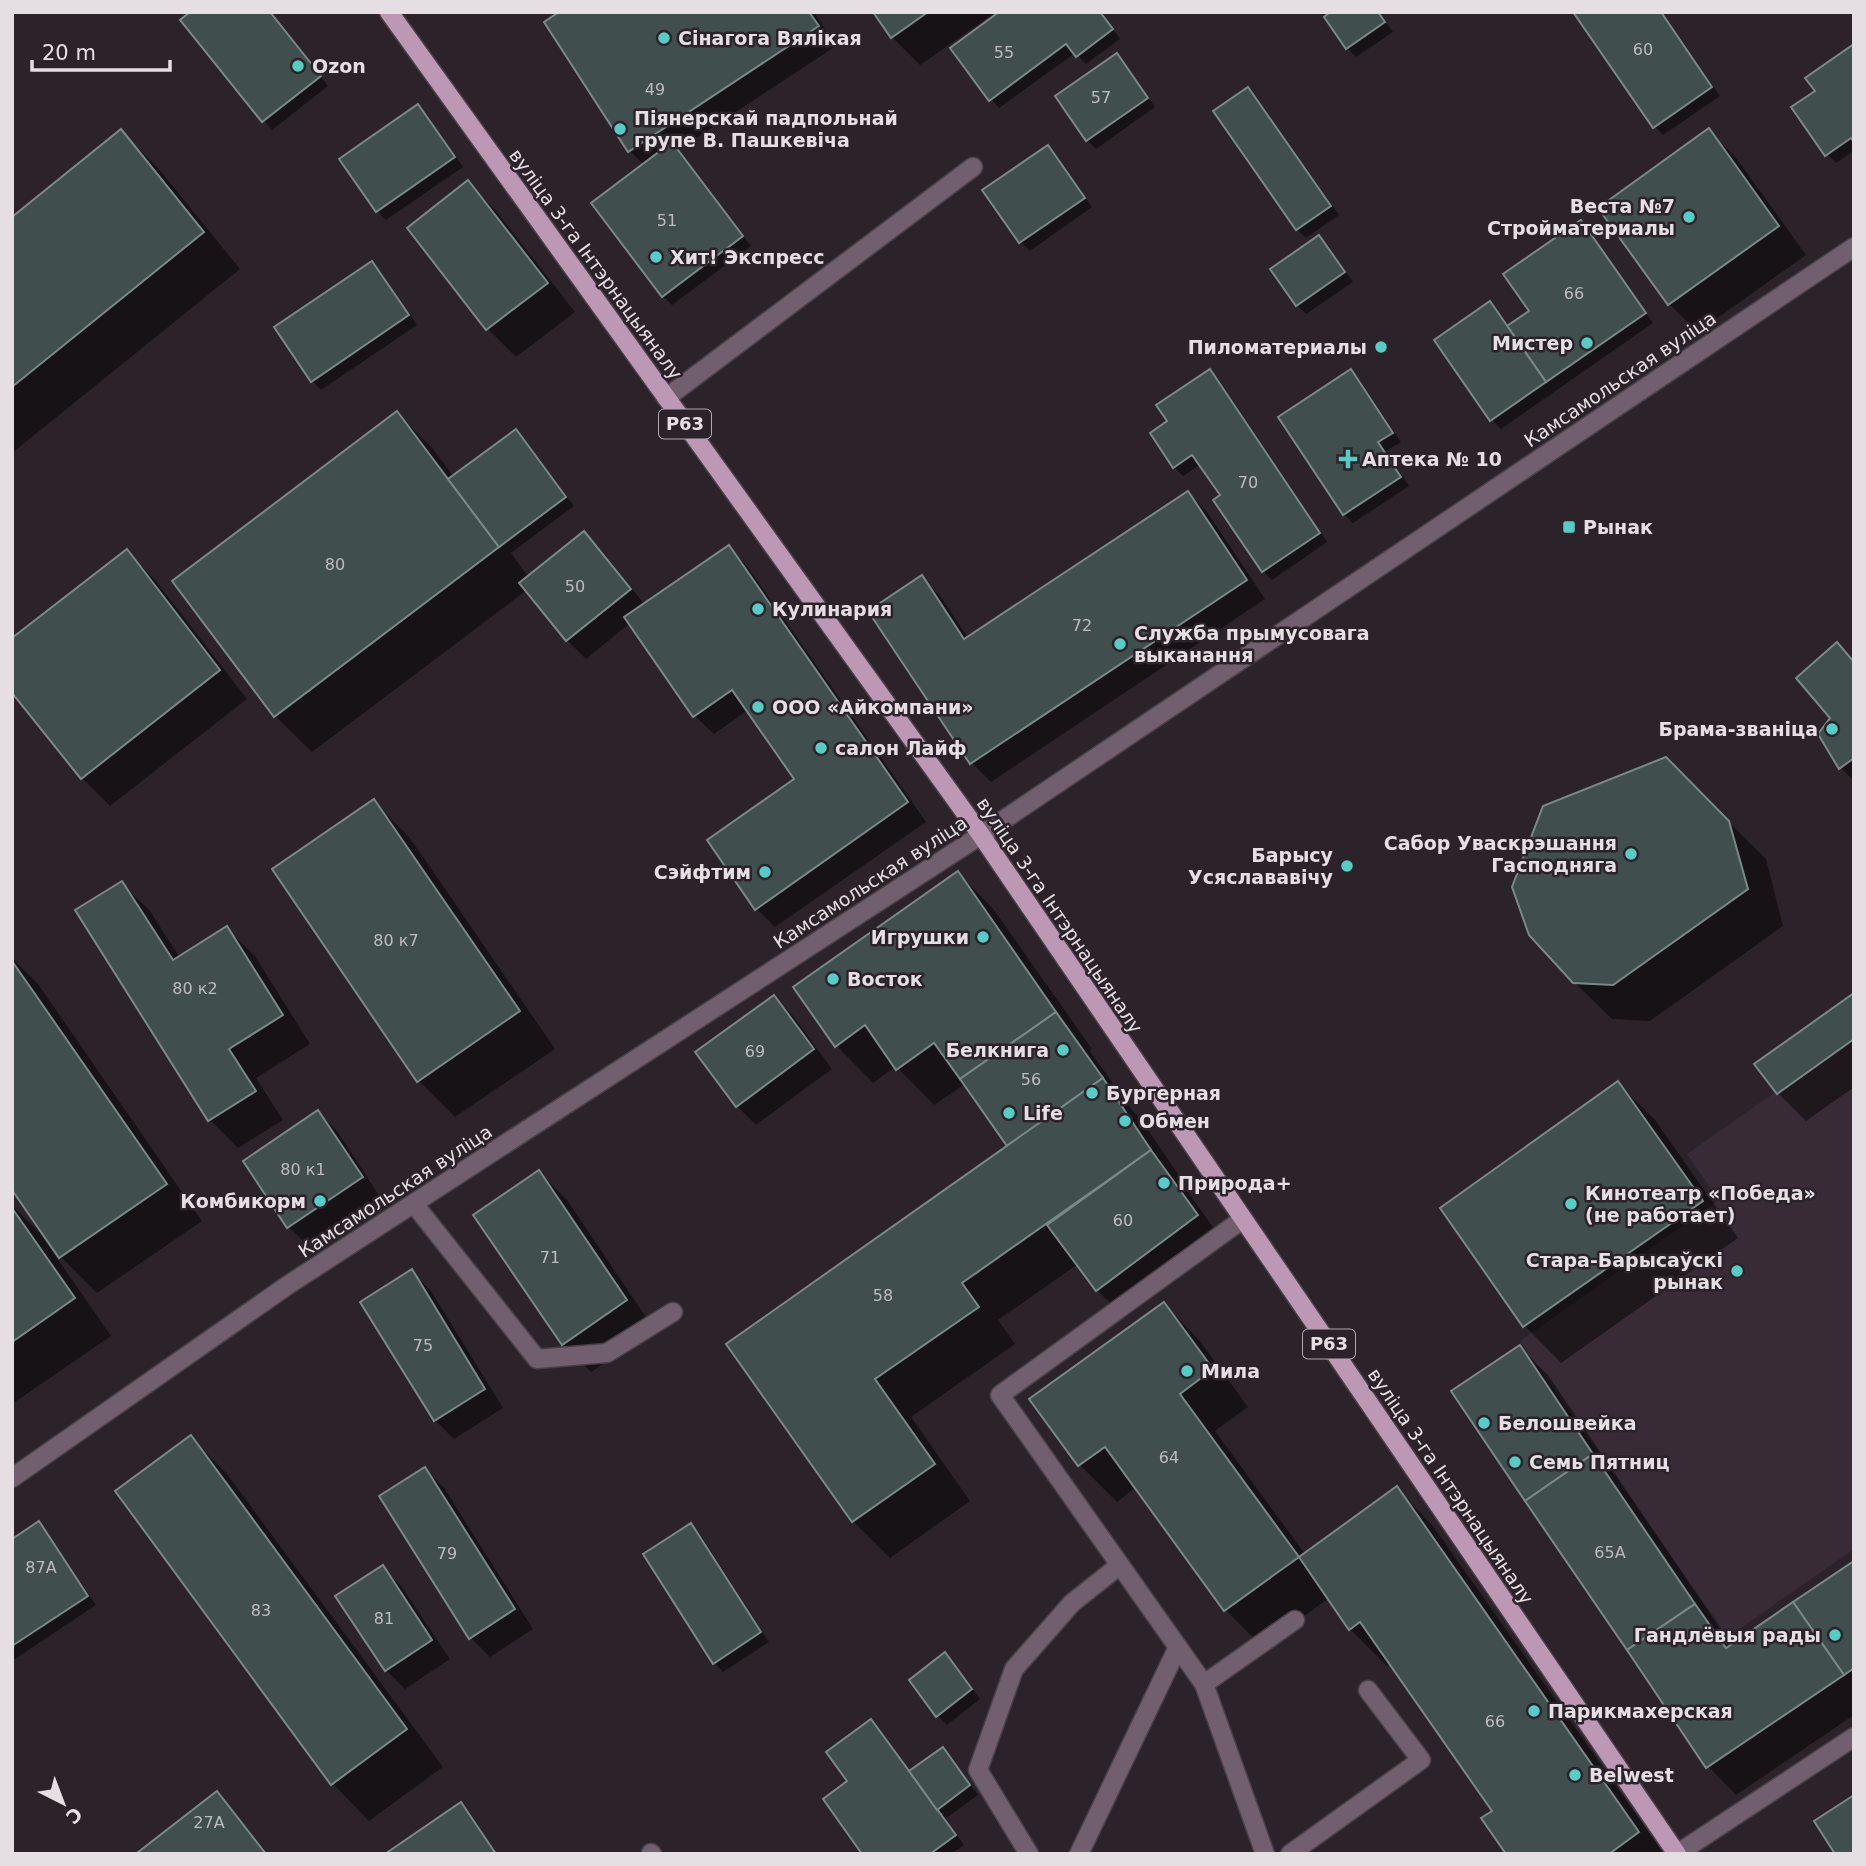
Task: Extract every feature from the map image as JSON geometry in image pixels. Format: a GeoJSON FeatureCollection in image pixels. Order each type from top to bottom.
{"type":"FeatureCollection","features":[{"type":"Feature","properties":{"kind":"main road","name":"вуліца 3-га Інтэрнацыяналу"},"geometry":{"type":"LineString","coordinates":[[389,12],[981,835],[1677,1854]]}},
{"type":"Feature","properties":{"kind":"street"},"geometry":{"type":"LineString","coordinates":[[666,398],[973,167]]}},
{"type":"Feature","properties":{"kind":"street","name":"Камсамольская вуліца"},"geometry":{"type":"LineString","coordinates":[[12,1478],[288,1285],[981,835],[1854,247]]}},
{"type":"Feature","properties":{"kind":"street"},"geometry":{"type":"LineString","coordinates":[[414,1204],[537,1359],[607,1353],[673,1312]]}},
{"type":"Feature","properties":{"kind":"street"},"geometry":{"type":"LineString","coordinates":[[1243,1219],[1000,1395],[1204,1684],[1265,1854]]}},
{"type":"Feature","properties":{"kind":"street"},"geometry":{"type":"LineString","coordinates":[[1029,1854],[978,1770],[1014,1669],[1072,1603],[1120,1565]]}},
{"type":"Feature","properties":{"kind":"street"},"geometry":{"type":"LineString","coordinates":[[1204,1684],[1295,1620]]}},
{"type":"Feature","properties":{"kind":"street"},"geometry":{"type":"LineString","coordinates":[[1079,1854],[1178,1647]]}},
{"type":"Feature","properties":{"kind":"street"},"geometry":{"type":"LineString","coordinates":[[1290,1854],[1421,1760],[1368,1690]]}},
{"type":"Feature","properties":{"kind":"street"},"geometry":{"type":"LineString","coordinates":[[1677,1854],[1854,1737]]}},
{"type":"Feature","properties":{"kind":"shaded area","name":"Стара-Барысаўскі рынак"},"geometry":{"type":"Polygon","coordinates":[[[1854,1037],[1854,1549],[1728,1637],[1520,1341],[1719,1200],[1687,1154],[1854,1037]]]}},
{"type":"Feature","properties":{"kind":"building"},"geometry":{"type":"Polygon","coordinates":[[[190,12],[270,12],[321,76],[262,122],[180,20],[190,12]]]}},
{"type":"Feature","properties":{"kind":"building"},"geometry":{"type":"Polygon","coordinates":[[[559,12],[809,12],[819,26],[628,152],[544,22],[559,12]]]}},
{"type":"Feature","properties":{"kind":"building"},"geometry":{"type":"Polygon","coordinates":[[[873,12],[928,12],[891,38],[873,12]]]}},
{"type":"Feature","properties":{"kind":"building"},"geometry":{"type":"Polygon","coordinates":[[[999,12],[1100,12],[1113,29],[1076,57],[1066,44],[989,101],[950,48],[999,12]]]}},
{"type":"Feature","properties":{"kind":"building"},"geometry":{"type":"Polygon","coordinates":[[[1330,12],[1378,12],[1385,22],[1346,49],[1324,17],[1330,12]]]}},
{"type":"Feature","properties":{"kind":"building"},"geometry":{"type":"Polygon","coordinates":[[[1573,12],[1661,12],[1712,87],[1653,128],[1573,12]]]}},
{"type":"Feature","properties":{"kind":"building"},"geometry":{"type":"Polygon","coordinates":[[[1854,44],[1854,142],[1851,138],[1825,156],[1791,107],[1815,91],[1805,78],[1854,44]]]}},
{"type":"Feature","properties":{"kind":"building"},"geometry":{"type":"Polygon","coordinates":[[[1117,53],[1148,98],[1086,141],[1055,96],[1117,53]]]}},
{"type":"Feature","properties":{"kind":"building"},"geometry":{"type":"Polygon","coordinates":[[[1248,87],[1331,206],[1296,230],[1213,111],[1248,87]]]}},
{"type":"Feature","properties":{"kind":"building"},"geometry":{"type":"Polygon","coordinates":[[[418,104],[455,157],[376,212],[339,159],[418,104]]]}},
{"type":"Feature","properties":{"kind":"building","name":"Веста №7 Стройматериалы"},"geometry":{"type":"Polygon","coordinates":[[[1709,128],[1779,226],[1668,305],[1598,208],[1709,128]]]}},
{"type":"Feature","properties":{"kind":"building"},"geometry":{"type":"Polygon","coordinates":[[[121,129],[204,232],[12,387],[12,217],[121,129]]]}},
{"type":"Feature","properties":{"kind":"building"},"geometry":{"type":"Polygon","coordinates":[[[672,142],[743,236],[662,297],[591,203],[672,142]]]}},
{"type":"Feature","properties":{"kind":"building"},"geometry":{"type":"Polygon","coordinates":[[[1048,145],[1085,198],[1019,243],[982,190],[1048,145]]]}},
{"type":"Feature","properties":{"kind":"building"},"geometry":{"type":"Polygon","coordinates":[[[468,180],[548,283],[486,330],[407,228],[468,180]]]}},
{"type":"Feature","properties":{"kind":"building"},"geometry":{"type":"Polygon","coordinates":[[[1581,220],[1646,313],[1546,382],[1507,326],[1529,311],[1503,274],[1581,220]]]}},
{"type":"Feature","properties":{"kind":"building"},"geometry":{"type":"Polygon","coordinates":[[[1319,235],[1345,272],[1296,306],[1270,269],[1319,235]]]}},
{"type":"Feature","properties":{"kind":"building"},"geometry":{"type":"Polygon","coordinates":[[[372,261],[409,315],[311,382],[274,327],[372,261]]]}},
{"type":"Feature","properties":{"kind":"building"},"geometry":{"type":"Polygon","coordinates":[[[1490,301],[1546,382],[1490,421],[1434,340],[1490,301]]]}},
{"type":"Feature","properties":{"kind":"building"},"geometry":{"type":"Polygon","coordinates":[[[1210,369],[1320,533],[1262,572],[1213,500],[1220,495],[1192,455],[1173,468],[1150,433],[1167,421],[1156,405],[1210,369]]]}},
{"type":"Feature","properties":{"kind":"building","name":"Аптека № 10"},"geometry":{"type":"Polygon","coordinates":[[[1351,369],[1393,433],[1378,442],[1401,477],[1343,515],[1278,417],[1351,369]]]}},
{"type":"Feature","properties":{"kind":"building"},"geometry":{"type":"Polygon","coordinates":[[[397,411],[499,547],[274,717],[172,581],[397,411]]]}},
{"type":"Feature","properties":{"kind":"building"},"geometry":{"type":"Polygon","coordinates":[[[516,429],[566,497],[499,547],[448,479],[516,429]]]}},
{"type":"Feature","properties":{"kind":"building"},"geometry":{"type":"Polygon","coordinates":[[[1188,491],[1247,580],[970,764],[868,611],[922,575],[964,639],[1188,491]]]}},
{"type":"Feature","properties":{"kind":"building"},"geometry":{"type":"Polygon","coordinates":[[[584,531],[631,589],[566,641],[519,583],[584,531]]]}},
{"type":"Feature","properties":{"kind":"building","name":"салон Лайф"},"geometry":{"type":"Polygon","coordinates":[[[729,545],[908,802],[755,910],[707,840],[794,779],[732,690],[693,717],[624,617],[729,545]]]}},
{"type":"Feature","properties":{"kind":"building"},"geometry":{"type":"Polygon","coordinates":[[[127,549],[220,670],[81,779],[12,693],[12,638],[127,549]]]}},
{"type":"Feature","properties":{"kind":"building"},"geometry":{"type":"Polygon","coordinates":[[[1837,642],[1854,662],[1854,758],[1839,769],[1818,734],[1830,718],[1796,678],[1837,642]]]}},
{"type":"Feature","properties":{"kind":"building","name":"Сабор Уваскрэшання Гасподняга"},"geometry":{"type":"Polygon","coordinates":[[[1666,757],[1729,821],[1748,889],[1613,985],[1573,983],[1529,935],[1512,887],[1543,806],[1666,757]]]}},
{"type":"Feature","properties":{"kind":"building"},"geometry":{"type":"Polygon","coordinates":[[[374,799],[520,1011],[417,1082],[272,869],[374,799]]]}},
{"type":"Feature","properties":{"kind":"building"},"geometry":{"type":"Polygon","coordinates":[[[958,871],[1056,1012],[960,1079],[934,1043],[896,1070],[865,1025],[835,1047],[793,987],[958,871]]]}},
{"type":"Feature","properties":{"kind":"building"},"geometry":{"type":"Polygon","coordinates":[[[122,881],[173,960],[227,926],[283,1015],[229,1049],[256,1091],[208,1121],[75,910],[122,881]]]}},
{"type":"Feature","properties":{"kind":"building"},"geometry":{"type":"Polygon","coordinates":[[[12,961],[167,1184],[59,1258],[12,1190],[12,961]]]}},
{"type":"Feature","properties":{"kind":"building"},"geometry":{"type":"Polygon","coordinates":[[[1854,993],[1854,1039],[1777,1094],[1754,1064],[1854,993]]]}},
{"type":"Feature","properties":{"kind":"building"},"geometry":{"type":"Polygon","coordinates":[[[774,995],[814,1049],[736,1107],[695,1052],[774,995]]]}},
{"type":"Feature","properties":{"kind":"building"},"geometry":{"type":"Polygon","coordinates":[[[1056,1012],[1103,1078],[1007,1146],[960,1079],[1056,1012]]]}},
{"type":"Feature","properties":{"kind":"building"},"geometry":{"type":"Polygon","coordinates":[[[1103,1078],[1151,1150],[962,1283],[979,1307],[875,1379],[935,1464],[852,1522],[726,1344],[1103,1078]]]}},
{"type":"Feature","properties":{"kind":"building","name":"Кинотеатр «Победа» (не работает)"},"geometry":{"type":"Polygon","coordinates":[[[1618,1081],[1703,1201],[1523,1327],[1440,1208],[1618,1081]]]}},
{"type":"Feature","properties":{"kind":"building"},"geometry":{"type":"Polygon","coordinates":[[[318,1110],[363,1177],[287,1228],[243,1161],[318,1110]]]}},
{"type":"Feature","properties":{"kind":"building"},"geometry":{"type":"Polygon","coordinates":[[[1151,1150],[1198,1215],[1096,1291],[1047,1225],[1151,1150]]]}},
{"type":"Feature","properties":{"kind":"building"},"geometry":{"type":"Polygon","coordinates":[[[539,1170],[627,1300],[562,1345],[473,1215],[539,1170]]]}},
{"type":"Feature","properties":{"kind":"building"},"geometry":{"type":"Polygon","coordinates":[[[12,1208],[75,1298],[12,1342],[12,1208]]]}},
{"type":"Feature","properties":{"kind":"building"},"geometry":{"type":"Polygon","coordinates":[[[412,1269],[485,1389],[434,1421],[360,1302],[412,1269]]]}},
{"type":"Feature","properties":{"kind":"building"},"geometry":{"type":"Polygon","coordinates":[[[1164,1302],[1213,1369],[1180,1394],[1299,1557],[1224,1611],[1105,1447],[1078,1466],[1029,1399],[1164,1302]]]}},
{"type":"Feature","properties":{"kind":"building"},"geometry":{"type":"Polygon","coordinates":[[[1520,1345],[1593,1454],[1525,1501],[1451,1391],[1520,1345]]]}},
{"type":"Feature","properties":{"kind":"building"},"geometry":{"type":"Polygon","coordinates":[[[191,1435],[407,1729],[331,1785],[115,1491],[191,1435]]]}},
{"type":"Feature","properties":{"kind":"building"},"geometry":{"type":"Polygon","coordinates":[[[1593,1454],[1695,1604],[1627,1650],[1525,1501],[1593,1454]]]}},
{"type":"Feature","properties":{"kind":"building"},"geometry":{"type":"Polygon","coordinates":[[[425,1467],[515,1609],[469,1639],[379,1496],[425,1467]]]}},
{"type":"Feature","properties":{"kind":"building"},"geometry":{"type":"Polygon","coordinates":[[[1397,1486],[1639,1832],[1609,1854],[1506,1854],[1481,1818],[1492,1811],[1360,1622],[1349,1630],[1299,1557],[1397,1486]]]}},
{"type":"Feature","properties":{"kind":"building"},"geometry":{"type":"Polygon","coordinates":[[[39,1521],[88,1596],[12,1646],[12,1539],[39,1521]]]}},
{"type":"Feature","properties":{"kind":"building"},"geometry":{"type":"Polygon","coordinates":[[[691,1523],[761,1632],[713,1664],[643,1554],[691,1523]]]}},
{"type":"Feature","properties":{"kind":"building","name":"Гандлёвыя рады"},"geometry":{"type":"Polygon","coordinates":[[[1854,1561],[1854,1668],[1844,1675],[1793,1602],[1854,1561]]]}},
{"type":"Feature","properties":{"kind":"building"},"geometry":{"type":"Polygon","coordinates":[[[383,1565],[432,1640],[385,1671],[335,1596],[383,1565]]]}},
{"type":"Feature","properties":{"kind":"building"},"geometry":{"type":"Polygon","coordinates":[[[1793,1602],[1844,1675],[1706,1768],[1627,1650],[1695,1604],[1726,1648],[1793,1602]]]}},
{"type":"Feature","properties":{"kind":"building"},"geometry":{"type":"Polygon","coordinates":[[[945,1652],[972,1689],[936,1717],[909,1680],[945,1652]]]}},
{"type":"Feature","properties":{"kind":"building"},"geometry":{"type":"Polygon","coordinates":[[[871,1719],[956,1835],[930,1854],[862,1854],[823,1799],[847,1781],[826,1752],[871,1719]]]}},
{"type":"Feature","properties":{"kind":"building"},"geometry":{"type":"Polygon","coordinates":[[[943,1747],[970,1785],[937,1810],[909,1771],[943,1747]]]}},
{"type":"Feature","properties":{"kind":"building"},"geometry":{"type":"Polygon","coordinates":[[[217,1791],[266,1854],[137,1854],[137,1853],[217,1791]]]}},
{"type":"Feature","properties":{"kind":"building"},"geometry":{"type":"Polygon","coordinates":[[[1854,1795],[1854,1854],[1835,1854],[1814,1821],[1854,1795]]]}},
{"type":"Feature","properties":{"kind":"building"},"geometry":{"type":"Polygon","coordinates":[[[461,1802],[496,1854],[385,1854],[461,1802]]]}},
{"type":"Feature","properties":{"kind":"place","name":"Сінагога Вялікая"},"geometry":{"type":"Point","coordinates":[664,38]}},
{"type":"Feature","properties":{"kind":"place","name":"Ozon"},"geometry":{"type":"Point","coordinates":[298,66]}},
{"type":"Feature","properties":{"kind":"place","name":"Піянерскай падпольнай групе В. Пашкевіча"},"geometry":{"type":"Point","coordinates":[620,129]}},
{"type":"Feature","properties":{"kind":"place","name":"Веста №7 Стройматериалы"},"geometry":{"type":"Point","coordinates":[1689,217]}},
{"type":"Feature","properties":{"kind":"place","name":"Хит! Экспресс"},"geometry":{"type":"Point","coordinates":[656,257]}},
{"type":"Feature","properties":{"kind":"place","name":"Мистер"},"geometry":{"type":"Point","coordinates":[1587,343]}},
{"type":"Feature","properties":{"kind":"place","name":"Пиломатериалы"},"geometry":{"type":"Point","coordinates":[1381,347]}},
{"type":"Feature","properties":{"kind":"place","name":"Аптека № 10"},"geometry":{"type":"Point","coordinates":[1348,459]}},
{"type":"Feature","properties":{"kind":"place","name":"Рынак"},"geometry":{"type":"Point","coordinates":[1569,527]}},
{"type":"Feature","properties":{"kind":"place","name":"Кулинария"},"geometry":{"type":"Point","coordinates":[758,609]}},
{"type":"Feature","properties":{"kind":"place","name":"Служба прымусовага выканання"},"geometry":{"type":"Point","coordinates":[1120,644]}},
{"type":"Feature","properties":{"kind":"place","name":"ООО «Айкомпани»"},"geometry":{"type":"Point","coordinates":[758,707]}},
{"type":"Feature","properties":{"kind":"place","name":"Брама-званіца"},"geometry":{"type":"Point","coordinates":[1832,729]}},
{"type":"Feature","properties":{"kind":"place","name":"салон Лайф"},"geometry":{"type":"Point","coordinates":[821,748]}},
{"type":"Feature","properties":{"kind":"place","name":"Сабор Уваскрэшання Гасподняга"},"geometry":{"type":"Point","coordinates":[1631,854]}},
{"type":"Feature","properties":{"kind":"place","name":"Барысу Усяслававічу"},"geometry":{"type":"Point","coordinates":[1347,866]}},
{"type":"Feature","properties":{"kind":"place","name":"Сэйфтим"},"geometry":{"type":"Point","coordinates":[765,872]}},
{"type":"Feature","properties":{"kind":"place","name":"Игрушки"},"geometry":{"type":"Point","coordinates":[983,937]}},
{"type":"Feature","properties":{"kind":"place","name":"Восток"},"geometry":{"type":"Point","coordinates":[833,979]}},
{"type":"Feature","properties":{"kind":"place","name":"Белкнига"},"geometry":{"type":"Point","coordinates":[1063,1050]}},
{"type":"Feature","properties":{"kind":"place","name":"Бургерная"},"geometry":{"type":"Point","coordinates":[1092,1093]}},
{"type":"Feature","properties":{"kind":"place","name":"Life"},"geometry":{"type":"Point","coordinates":[1009,1113]}},
{"type":"Feature","properties":{"kind":"place","name":"Обмен"},"geometry":{"type":"Point","coordinates":[1125,1121]}},
{"type":"Feature","properties":{"kind":"place","name":"Природа+"},"geometry":{"type":"Point","coordinates":[1164,1183]}},
{"type":"Feature","properties":{"kind":"place","name":"Комбикорм"},"geometry":{"type":"Point","coordinates":[320,1201]}},
{"type":"Feature","properties":{"kind":"place","name":"Кинотеатр «Победа» (не работает)"},"geometry":{"type":"Point","coordinates":[1571,1204]}},
{"type":"Feature","properties":{"kind":"place","name":"Стара-Барысаўскі рынак"},"geometry":{"type":"Point","coordinates":[1737,1271]}},
{"type":"Feature","properties":{"kind":"place","name":"Мила"},"geometry":{"type":"Point","coordinates":[1187,1371]}},
{"type":"Feature","properties":{"kind":"place","name":"Белошвейка"},"geometry":{"type":"Point","coordinates":[1484,1423]}},
{"type":"Feature","properties":{"kind":"place","name":"Семь Пятниц"},"geometry":{"type":"Point","coordinates":[1515,1462]}},
{"type":"Feature","properties":{"kind":"place","name":"Гандлёвыя рады"},"geometry":{"type":"Point","coordinates":[1835,1635]}},
{"type":"Feature","properties":{"kind":"place","name":"Парикмахерская"},"geometry":{"type":"Point","coordinates":[1534,1711]}},
{"type":"Feature","properties":{"kind":"place","name":"Belwest"},"geometry":{"type":"Point","coordinates":[1575,1775]}}]}
